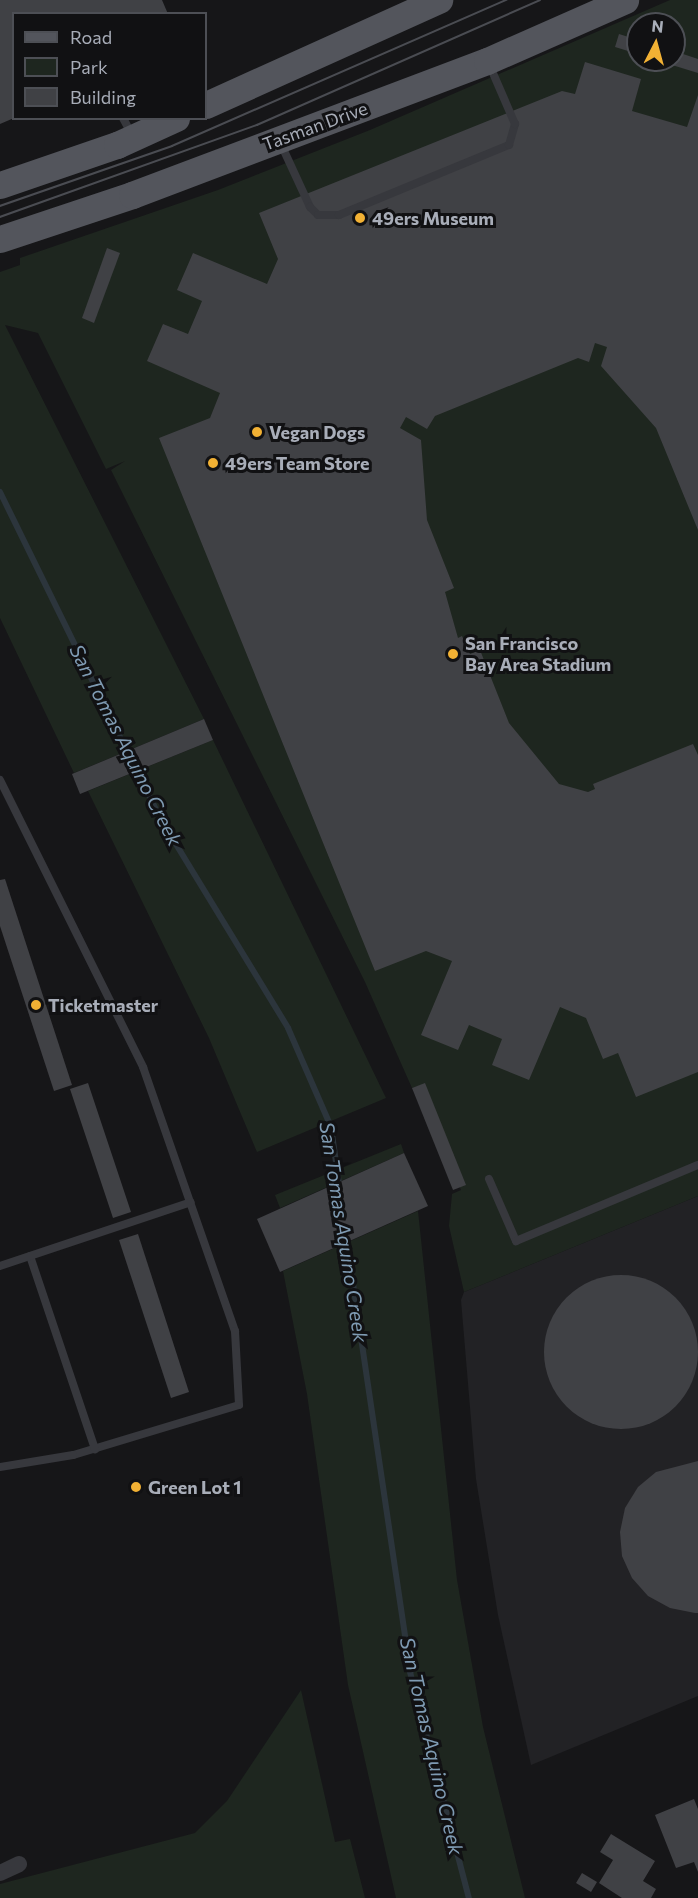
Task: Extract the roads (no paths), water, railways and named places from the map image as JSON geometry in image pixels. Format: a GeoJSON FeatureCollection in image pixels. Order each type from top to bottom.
{"type":"FeatureCollection","features":[{"type":"Feature","properties":{"kind":"main road"},"geometry":{"type":"LineString","coordinates":[[207,105],[439,0]]}},
{"type":"Feature","properties":{"kind":"main road","name":"Tasman Drive"},"geometry":{"type":"LineString","coordinates":[[0,239],[487,61],[625,0]]}},
{"type":"Feature","properties":{"kind":"main road"},"geometry":{"type":"LineString","coordinates":[[0,185],[128,128],[166,120]]}},
{"type":"Feature","properties":{"kind":"street"},"geometry":{"type":"LineString","coordinates":[[0,1872],[19,1864]]}},
{"type":"Feature","properties":{"kind":"lane"},"geometry":{"type":"LineString","coordinates":[[278,139],[310,207],[318,215],[339,215],[509,145],[515,124],[487,61]]}},
{"type":"Feature","properties":{"kind":"lane"},"geometry":{"type":"LineString","coordinates":[[0,780],[143,1067],[235,1331],[239,1405],[94,1449],[0,1467]]}},
{"type":"Feature","properties":{"kind":"lane"},"geometry":{"type":"LineString","coordinates":[[489,1179],[516,1241],[698,1165]]}},
{"type":"Feature","properties":{"kind":"lane"},"geometry":{"type":"LineString","coordinates":[[0,1266],[191,1202]]}},
{"type":"Feature","properties":{"kind":"lane"},"geometry":{"type":"LineString","coordinates":[[30,1256],[94,1449]]}},
{"type":"Feature","properties":{"kind":"waterway","name":"San Tomas Aquino Creek"},"geometry":{"type":"LineString","coordinates":[[0,492],[130,757]]}},
{"type":"Feature","properties":{"kind":"waterway","name":"San Tomas Aquino Creek"},"geometry":{"type":"LineString","coordinates":[[135,766],[160,818],[288,1028],[331,1127],[340,1190]]}},
{"type":"Feature","properties":{"kind":"waterway","name":"San Tomas Aquino Creek"},"geometry":{"type":"LineString","coordinates":[[346,1236],[410,1672],[469,1898]]}},
{"type":"Feature","properties":{"kind":"tram line"},"geometry":{"type":"LineString","coordinates":[[0,206],[172,146],[506,0]]}},
{"type":"Feature","properties":{"kind":"tram line"},"geometry":{"type":"LineString","coordinates":[[0,217],[257,125],[540,0]]}},
{"type":"Feature","properties":{"kind":"place","name":"49ers Museum"},"geometry":{"type":"Point","coordinates":[360,218]}},
{"type":"Feature","properties":{"kind":"place","name":"Vegan Dogs"},"geometry":{"type":"Point","coordinates":[257,432]}},
{"type":"Feature","properties":{"kind":"place","name":"49ers Team Store"},"geometry":{"type":"Point","coordinates":[213,463]}},
{"type":"Feature","properties":{"kind":"place","name":"San Francisco Bay Area Stadium"},"geometry":{"type":"Point","coordinates":[453,654]}},
{"type":"Feature","properties":{"kind":"place","name":"Ticketmaster"},"geometry":{"type":"Point","coordinates":[36,1005]}},
{"type":"Feature","properties":{"kind":"place","name":"Green Lot 1"},"geometry":{"type":"Point","coordinates":[136,1487]}}]}
